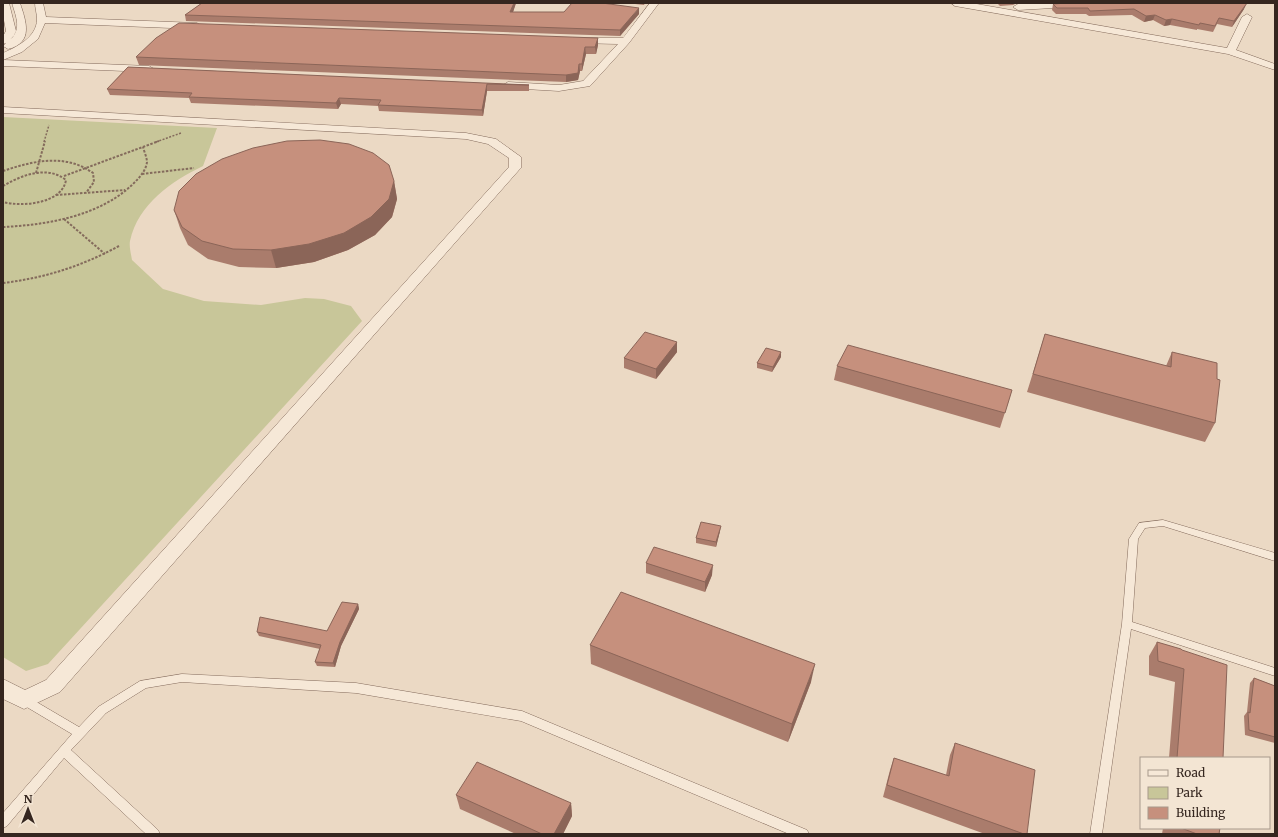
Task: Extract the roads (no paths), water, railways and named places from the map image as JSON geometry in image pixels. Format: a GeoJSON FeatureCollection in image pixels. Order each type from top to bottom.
{"type":"FeatureCollection","features":[{"type":"Feature","properties":{"kind":"street"},"geometry":{"type":"LineString","coordinates":[[3,41],[10,35],[5,3]]}},
{"type":"Feature","properties":{"kind":"street"},"geometry":{"type":"LineString","coordinates":[[3,49],[18,39],[22,33],[23,29],[16,3]]}},
{"type":"Feature","properties":{"kind":"street"},"geometry":{"type":"LineString","coordinates":[[3,57],[19,50],[34,37],[42,20],[39,3]]}},
{"type":"Feature","properties":{"kind":"street"},"geometry":{"type":"LineString","coordinates":[[955,3],[1230,51],[1275,67]]}},
{"type":"Feature","properties":{"kind":"street"},"geometry":{"type":"LineString","coordinates":[[992,9],[1088,3]]}},
{"type":"Feature","properties":{"kind":"street"},"geometry":{"type":"LineString","coordinates":[[496,85],[559,88],[586,84],[626,41],[649,8]]}},
{"type":"Feature","properties":{"kind":"street"},"geometry":{"type":"LineString","coordinates":[[1230,51],[1247,17]]}},
{"type":"Feature","properties":{"kind":"street"},"geometry":{"type":"LineString","coordinates":[[42,20],[207,26]]}},
{"type":"Feature","properties":{"kind":"street"},"geometry":{"type":"LineString","coordinates":[[563,39],[626,41]]}},
{"type":"Feature","properties":{"kind":"street"},"geometry":{"type":"LineString","coordinates":[[3,63],[162,70]]}},
{"type":"Feature","properties":{"kind":"street"},"geometry":{"type":"LineString","coordinates":[[3,110],[466,136],[492,141],[515,157],[515,168],[53,686],[24,700],[3,688]]}},
{"type":"Feature","properties":{"kind":"lane"},"geometry":{"type":"LineString","coordinates":[[1096,834],[1127,624],[1134,539],[1142,525],[1163,523],[1275,557]]}},
{"type":"Feature","properties":{"kind":"lane"},"geometry":{"type":"LineString","coordinates":[[1127,624],[1275,672]]}},
{"type":"Feature","properties":{"kind":"lane"},"geometry":{"type":"LineString","coordinates":[[3,822],[64,750],[102,710],[144,684],[182,678],[356,688],[522,716],[803,834]]}},
{"type":"Feature","properties":{"kind":"lane"},"geometry":{"type":"LineString","coordinates":[[24,700],[80,733]]}},
{"type":"Feature","properties":{"kind":"lane"},"geometry":{"type":"LineString","coordinates":[[64,750],[154,834]]}}]}
